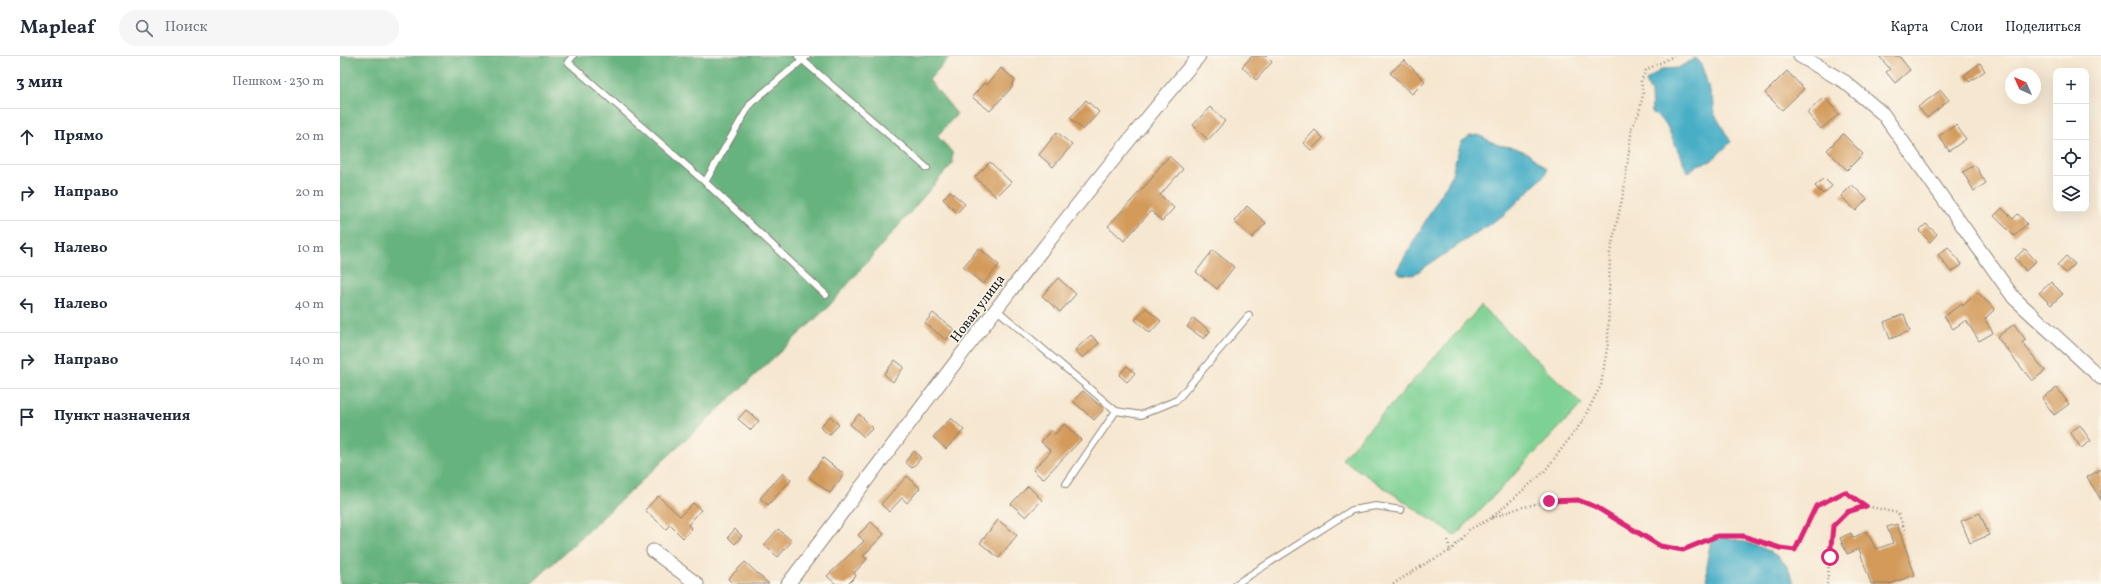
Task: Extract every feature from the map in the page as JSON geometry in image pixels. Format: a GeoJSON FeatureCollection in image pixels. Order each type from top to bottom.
{"type":"FeatureCollection","features":[{"type":"Feature","properties":{"kind":"street","name":"Новая улица"},"geometry":{"type":"LineString","coordinates":[[788,584],[996,309],[1127,141],[1199,56]]}},
{"type":"Feature","properties":{"kind":"street"},"geometry":{"type":"LineString","coordinates":[[1800,56],[1845,82],[1883,114],[2014,298],[2101,378]]}},
{"type":"Feature","properties":{"kind":"street"},"geometry":{"type":"LineString","coordinates":[[653,551],[696,584]]}},
{"type":"Feature","properties":{"kind":"lane"},"geometry":{"type":"LineString","coordinates":[[573,56],[568,62],[705,182],[826,296]]}},
{"type":"Feature","properties":{"kind":"lane"},"geometry":{"type":"LineString","coordinates":[[705,182],[751,103],[803,57],[927,168]]}},
{"type":"Feature","properties":{"kind":"lane"},"geometry":{"type":"LineString","coordinates":[[996,309],[1116,411],[1141,415],[1177,400],[1249,315]]}},
{"type":"Feature","properties":{"kind":"lane"},"geometry":{"type":"LineString","coordinates":[[1066,484],[1116,411]]}},
{"type":"Feature","properties":{"kind":"lane"},"geometry":{"type":"LineString","coordinates":[[1236,584],[1352,510],[1376,506],[1401,510]]}},
{"type":"Feature","properties":{"kind":"path"},"geometry":{"type":"LineString","coordinates":[[1490,519],[1544,472],[1582,422],[1601,385],[1608,343],[1610,254],[1624,190],[1632,127],[1639,113],[1643,94],[1641,81],[1646,70],[1674,56]]}},
{"type":"Feature","properties":{"kind":"path"},"geometry":{"type":"LineString","coordinates":[[1394,584],[1428,562],[1450,551],[1470,529],[1490,519],[1519,508],[1549,501],[1578,500],[1596,507],[1660,546],[1683,550],[1717,536],[1736,536],[1795,550],[1816,506],[1845,492],[1866,506],[1898,513],[1906,533]]}},
{"type":"Feature","properties":{"kind":"path"},"geometry":{"type":"LineString","coordinates":[[1827,584],[1833,526],[1847,512],[1866,506]]}},
{"type":"Feature","properties":{"kind":"path"},"geometry":{"type":"LineString","coordinates":[[1448,539],[1450,551]]}},
{"type":"Feature","properties":{"kind":"green space"},"geometry":{"type":"Polygon","coordinates":[[[340,56],[950,56],[929,80],[957,114],[937,136],[952,152],[952,164],[828,307],[531,584],[340,584],[340,56]]]}},
{"type":"Feature","properties":{"kind":"green space"},"geometry":{"type":"Polygon","coordinates":[[[1481,306],[1582,404],[1455,536],[1342,459],[1481,306]]]}},
{"type":"Feature","properties":{"kind":"water"},"geometry":{"type":"Polygon","coordinates":[[[1695,58],[1699,61],[1702,67],[1714,104],[1714,113],[1731,142],[1711,161],[1697,165],[1688,173],[1666,124],[1652,112],[1651,93],[1646,81],[1662,69],[1678,68],[1695,58]]]}},
{"type":"Feature","properties":{"kind":"water"},"geometry":{"type":"Polygon","coordinates":[[[1478,135],[1498,145],[1516,148],[1527,153],[1547,169],[1545,175],[1505,214],[1413,275],[1400,274],[1397,270],[1451,177],[1461,142],[1470,136],[1478,135]]]}},
{"type":"Feature","properties":{"kind":"water"},"geometry":{"type":"Polygon","coordinates":[[[1724,537],[1757,546],[1768,550],[1777,556],[1785,563],[1794,584],[1708,584],[1707,562],[1710,546],[1712,541],[1724,537]]]}},
{"type":"Feature","properties":{"kind":"building"},"geometry":{"type":"Polygon","coordinates":[[[1252,56],[1266,56],[1272,62],[1256,80],[1242,67],[1252,56]]]}},
{"type":"Feature","properties":{"kind":"building"},"geometry":{"type":"Polygon","coordinates":[[[1879,56],[1899,56],[1910,70],[1895,83],[1886,72],[1890,69],[1879,56]]]}},
{"type":"Feature","properties":{"kind":"building"},"geometry":{"type":"Polygon","coordinates":[[[1404,60],[1425,81],[1412,94],[1390,73],[1404,60]]]}},
{"type":"Feature","properties":{"kind":"building"},"geometry":{"type":"Polygon","coordinates":[[[1980,63],[1985,71],[1969,82],[1964,75],[1980,63]]]}},
{"type":"Feature","properties":{"kind":"building"},"geometry":{"type":"Polygon","coordinates":[[[1001,68],[1015,80],[1012,85],[1013,86],[990,111],[972,97],[984,83],[987,85],[1001,68]]]}},
{"type":"Feature","properties":{"kind":"building"},"geometry":{"type":"Polygon","coordinates":[[[1787,71],[1804,89],[1782,110],[1765,93],[1787,71]]]}},
{"type":"Feature","properties":{"kind":"building"},"geometry":{"type":"Polygon","coordinates":[[[1941,90],[1949,100],[1927,118],[1918,107],[1941,90]]]}},
{"type":"Feature","properties":{"kind":"building"},"geometry":{"type":"Polygon","coordinates":[[[1824,97],[1839,114],[1821,129],[1807,113],[1824,97]]]}},
{"type":"Feature","properties":{"kind":"building"},"geometry":{"type":"Polygon","coordinates":[[[1086,100],[1099,112],[1083,130],[1070,118],[1086,100]]]}},
{"type":"Feature","properties":{"kind":"building"},"geometry":{"type":"Polygon","coordinates":[[[1210,107],[1225,121],[1208,140],[1193,125],[1210,107]]]}},
{"type":"Feature","properties":{"kind":"building"},"geometry":{"type":"Polygon","coordinates":[[[1956,125],[1966,139],[1949,151],[1939,136],[1956,125]]]}},
{"type":"Feature","properties":{"kind":"building"},"geometry":{"type":"Polygon","coordinates":[[[1315,130],[1323,138],[1311,150],[1303,143],[1315,130]]]}},
{"type":"Feature","properties":{"kind":"building"},"geometry":{"type":"Polygon","coordinates":[[[1057,132],[1072,145],[1053,167],[1039,155],[1057,132]]]}},
{"type":"Feature","properties":{"kind":"building"},"geometry":{"type":"Polygon","coordinates":[[[1843,134],[1863,154],[1847,170],[1827,150],[1843,134]]]}},
{"type":"Feature","properties":{"kind":"building"},"geometry":{"type":"Polygon","coordinates":[[[1169,156],[1183,169],[1160,195],[1174,208],[1162,221],[1151,211],[1124,241],[1108,226],[1154,176],[1153,175],[1169,156]]]}},
{"type":"Feature","properties":{"kind":"building"},"geometry":{"type":"Polygon","coordinates":[[[990,162],[1011,182],[996,197],[975,177],[990,162]]]}},
{"type":"Feature","properties":{"kind":"building"},"geometry":{"type":"Polygon","coordinates":[[[1975,165],[1986,183],[1974,191],[1963,172],[1975,165]]]}},
{"type":"Feature","properties":{"kind":"building"},"geometry":{"type":"Polygon","coordinates":[[[1824,178],[1832,186],[1823,194],[1815,186],[1824,178]]]}},
{"type":"Feature","properties":{"kind":"building"},"geometry":{"type":"Polygon","coordinates":[[[1852,185],[1867,199],[1856,211],[1841,196],[1852,185]]]}},
{"type":"Feature","properties":{"kind":"building"},"geometry":{"type":"Polygon","coordinates":[[[950,191],[965,204],[957,213],[943,199],[950,191]]]}},
{"type":"Feature","properties":{"kind":"building"},"geometry":{"type":"Polygon","coordinates":[[[1247,206],[1266,223],[1252,238],[1234,221],[1247,206]]]}},
{"type":"Feature","properties":{"kind":"building"},"geometry":{"type":"Polygon","coordinates":[[[2002,208],[2013,219],[2018,214],[2027,224],[2014,236],[1994,216],[2002,208]]]}},
{"type":"Feature","properties":{"kind":"building"},"geometry":{"type":"Polygon","coordinates":[[[1926,224],[1937,234],[1930,242],[1919,231],[1926,224]]]}},
{"type":"Feature","properties":{"kind":"building"},"geometry":{"type":"Polygon","coordinates":[[[1948,247],[1962,265],[1951,272],[1938,255],[1948,247]]]}},
{"type":"Feature","properties":{"kind":"building"},"geometry":{"type":"Polygon","coordinates":[[[979,248],[999,265],[983,284],[963,267],[979,248]]]}},
{"type":"Feature","properties":{"kind":"building"},"geometry":{"type":"Polygon","coordinates":[[[2025,249],[2036,261],[2026,271],[2015,258],[2025,249]]]}},
{"type":"Feature","properties":{"kind":"building"},"geometry":{"type":"Polygon","coordinates":[[[1213,250],[1234,267],[1217,289],[1196,272],[1213,250]]]}},
{"type":"Feature","properties":{"kind":"building"},"geometry":{"type":"Polygon","coordinates":[[[2066,256],[2075,264],[2066,273],[2057,265],[2066,256]]]}},
{"type":"Feature","properties":{"kind":"building"},"geometry":{"type":"Polygon","coordinates":[[[1058,278],[1076,294],[1060,312],[1042,296],[1058,278]]]}},
{"type":"Feature","properties":{"kind":"building"},"geometry":{"type":"Polygon","coordinates":[[[2051,282],[2063,294],[2051,305],[2039,293],[2051,282]]]}},
{"type":"Feature","properties":{"kind":"building"},"geometry":{"type":"Polygon","coordinates":[[[1977,292],[1995,309],[1985,319],[1993,333],[1979,341],[1966,320],[1953,329],[1944,316],[1962,304],[1963,306],[1977,292]]]}},
{"type":"Feature","properties":{"kind":"building"},"geometry":{"type":"Polygon","coordinates":[[[1146,308],[1161,321],[1150,333],[1135,320],[1146,308]]]}},
{"type":"Feature","properties":{"kind":"building"},"geometry":{"type":"Polygon","coordinates":[[[933,313],[955,330],[946,340],[925,323],[933,313]]]}},
{"type":"Feature","properties":{"kind":"building"},"geometry":{"type":"Polygon","coordinates":[[[1904,314],[1910,331],[1890,339],[1884,322],[1904,314]]]}},
{"type":"Feature","properties":{"kind":"building"},"geometry":{"type":"Polygon","coordinates":[[[1193,318],[1210,331],[1204,339],[1187,327],[1193,318]]]}},
{"type":"Feature","properties":{"kind":"building"},"geometry":{"type":"Polygon","coordinates":[[[2014,324],[2026,340],[2022,342],[2045,371],[2032,381],[1997,337],[2014,324]]]}},
{"type":"Feature","properties":{"kind":"building"},"geometry":{"type":"Polygon","coordinates":[[[1091,335],[1099,343],[1083,358],[1075,350],[1091,335]]]}},
{"type":"Feature","properties":{"kind":"building"},"geometry":{"type":"Polygon","coordinates":[[[895,360],[904,367],[893,382],[884,374],[895,360]]]}},
{"type":"Feature","properties":{"kind":"building"},"geometry":{"type":"Polygon","coordinates":[[[1127,366],[1135,373],[1127,382],[1119,375],[1127,366]]]}},
{"type":"Feature","properties":{"kind":"building"},"geometry":{"type":"Polygon","coordinates":[[[2057,388],[2069,404],[2054,415],[2042,398],[2057,388]]]}},
{"type":"Feature","properties":{"kind":"building"},"geometry":{"type":"Polygon","coordinates":[[[1083,391],[1104,409],[1094,420],[1073,401],[1083,391]]]}},
{"type":"Feature","properties":{"kind":"building"},"geometry":{"type":"Polygon","coordinates":[[[746,410],[759,421],[751,430],[738,419],[746,410]]]}},
{"type":"Feature","properties":{"kind":"building"},"geometry":{"type":"Polygon","coordinates":[[[859,414],[873,428],[864,437],[850,424],[859,414]]]}},
{"type":"Feature","properties":{"kind":"building"},"geometry":{"type":"Polygon","coordinates":[[[830,416],[839,425],[829,435],[820,427],[830,416]]]}},
{"type":"Feature","properties":{"kind":"building"},"geometry":{"type":"Polygon","coordinates":[[[951,418],[964,430],[946,449],[933,437],[951,418]]]}},
{"type":"Feature","properties":{"kind":"building"},"geometry":{"type":"Polygon","coordinates":[[[1064,424],[1081,440],[1043,479],[1033,470],[1051,451],[1041,442],[1051,430],[1055,434],[1064,424]]]}},
{"type":"Feature","properties":{"kind":"building"},"geometry":{"type":"Polygon","coordinates":[[[2080,425],[2091,441],[2081,448],[2070,432],[2080,425]]]}},
{"type":"Feature","properties":{"kind":"building"},"geometry":{"type":"Polygon","coordinates":[[[914,451],[921,458],[912,468],[905,462],[914,451]]]}},
{"type":"Feature","properties":{"kind":"building"},"geometry":{"type":"Polygon","coordinates":[[[823,458],[844,474],[830,493],[809,477],[823,458]]]}},
{"type":"Feature","properties":{"kind":"building"},"geometry":{"type":"Polygon","coordinates":[[[2101,469],[2101,500],[2087,477],[2101,469]]]}},
{"type":"Feature","properties":{"kind":"building"},"geometry":{"type":"Polygon","coordinates":[[[783,473],[791,480],[768,505],[760,498],[783,473]]]}},
{"type":"Feature","properties":{"kind":"building"},"geometry":{"type":"Polygon","coordinates":[[[907,476],[920,488],[907,503],[902,498],[889,512],[881,504],[907,476]]]}},
{"type":"Feature","properties":{"kind":"building"},"geometry":{"type":"Polygon","coordinates":[[[1028,486],[1042,500],[1026,517],[1011,504],[1028,486]]]}},
{"type":"Feature","properties":{"kind":"building"},"geometry":{"type":"Polygon","coordinates":[[[658,496],[680,516],[693,503],[701,510],[688,525],[692,529],[683,538],[670,525],[666,529],[645,510],[658,496]]]}},
{"type":"Feature","properties":{"kind":"building"},"geometry":{"type":"Polygon","coordinates":[[[1980,513],[1989,535],[1970,543],[1961,521],[1980,513]]]}},
{"type":"Feature","properties":{"kind":"building"},"geometry":{"type":"Polygon","coordinates":[[[998,520],[1017,535],[999,558],[980,543],[998,520]]]}},
{"type":"Feature","properties":{"kind":"building"},"geometry":{"type":"Polygon","coordinates":[[[871,522],[884,534],[863,556],[867,559],[854,573],[856,576],[848,584],[836,584],[827,576],[864,541],[858,535],[871,522]]]}},
{"type":"Feature","properties":{"kind":"building"},"geometry":{"type":"Polygon","coordinates":[[[1897,524],[1915,575],[1889,584],[1871,584],[1859,549],[1847,554],[1840,538],[1851,533],[1853,538],[1866,531],[1876,549],[1893,543],[1887,527],[1897,524]]]}},
{"type":"Feature","properties":{"kind":"building"},"geometry":{"type":"Polygon","coordinates":[[[735,529],[742,536],[735,544],[728,537],[735,529]]]}},
{"type":"Feature","properties":{"kind":"building"},"geometry":{"type":"Polygon","coordinates":[[[778,529],[792,541],[778,557],[764,545],[778,529]]]}},
{"type":"Feature","properties":{"kind":"building"},"geometry":{"type":"Polygon","coordinates":[[[745,562],[769,584],[733,584],[728,579],[745,562]]]}},
{"type":"Feature","properties":{"kind":"route"},"geometry":{"type":"LineString","coordinates":[[1549,501],[1578,500],[1596,507],[1660,546],[1683,550],[1717,536],[1743,536],[1780,548],[1795,550],[1816,506],[1829,498],[1845,492],[1866,506],[1847,512],[1833,526],[1830,557]]}}]}
